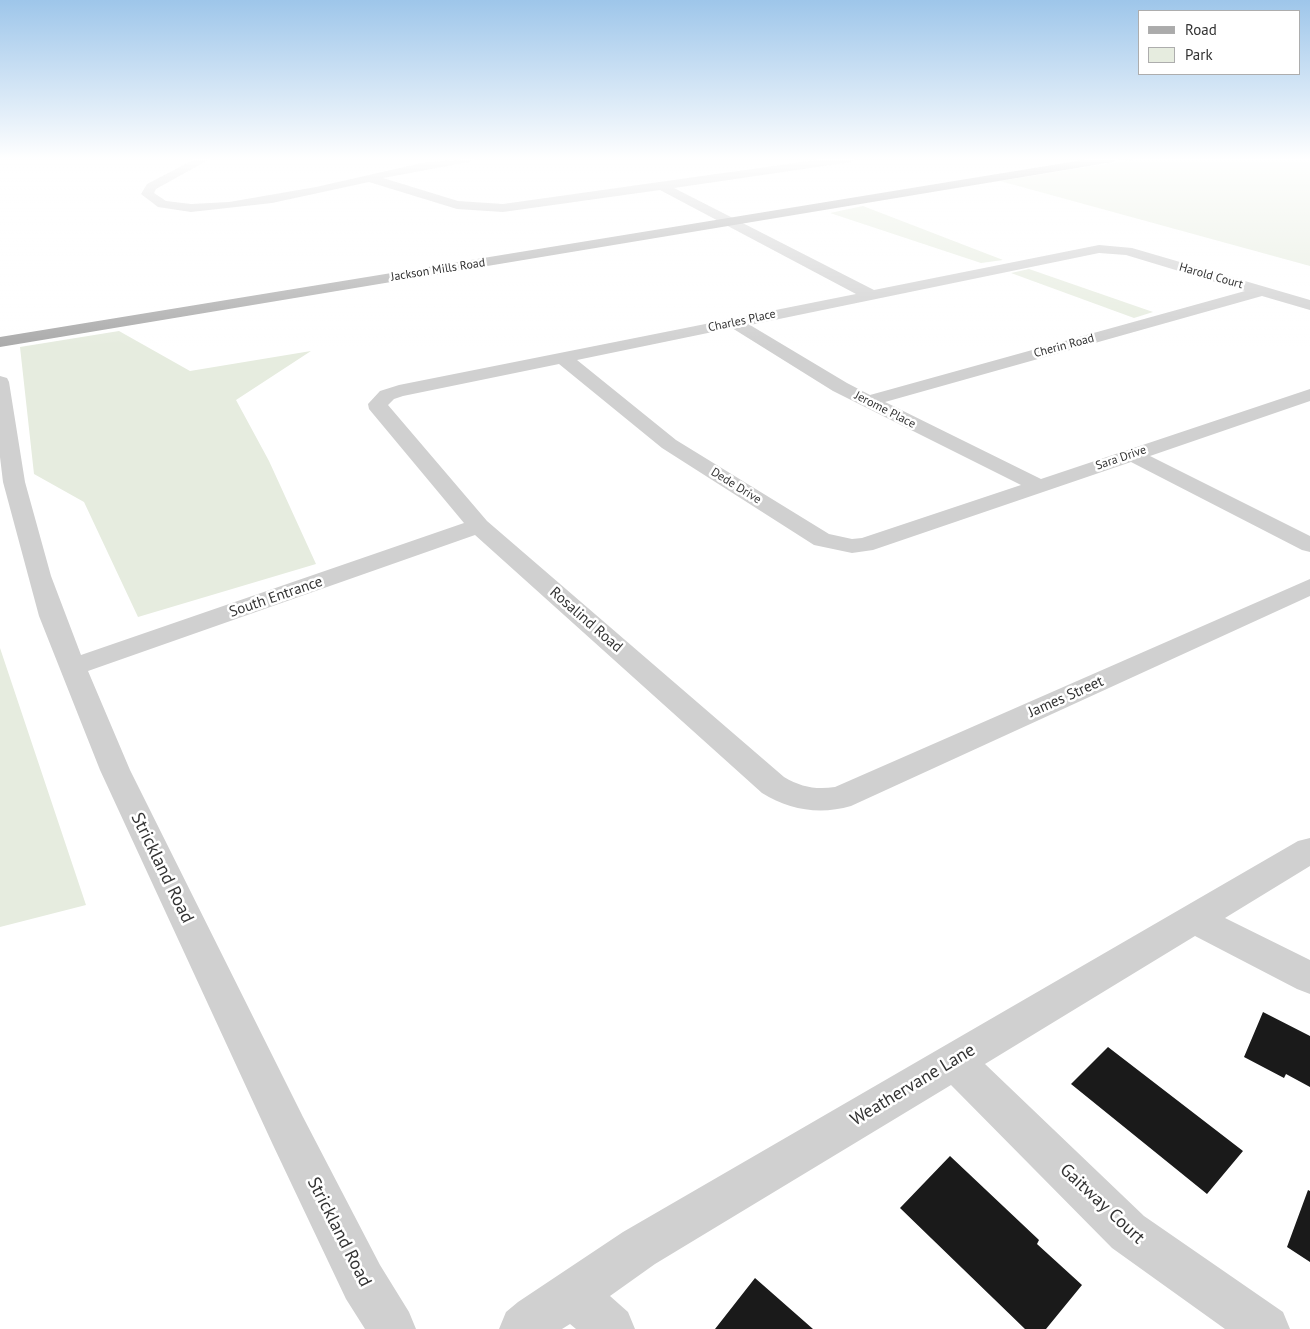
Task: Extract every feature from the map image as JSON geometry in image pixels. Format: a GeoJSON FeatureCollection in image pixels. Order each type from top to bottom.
{"type":"FeatureCollection","features":[{"type":"Feature","properties":{"kind":"main road","name":"Jackson Mills Road"},"geometry":{"type":"LineString","coordinates":[[0,342],[736,221]]}},
{"type":"Feature","properties":{"kind":"street"},"geometry":{"type":"LineString","coordinates":[[730,222],[872,295]]}},
{"type":"Feature","properties":{"kind":"street","name":"Charles Place"},"geometry":{"type":"LineString","coordinates":[[378,404],[387,395],[399,391],[1099,249],[1111,249]]}},
{"type":"Feature","properties":{"kind":"street","name":"Harold Court"},"geometry":{"type":"LineString","coordinates":[[1111,249],[1126,251],[1310,305]]}},
{"type":"Feature","properties":{"kind":"street","name":"Cherin Road"},"geometry":{"type":"LineString","coordinates":[[868,401],[1261,291]]}},
{"type":"Feature","properties":{"kind":"street","name":"Jerome Place"},"geometry":{"type":"LineString","coordinates":[[736,323],[840,387],[1040,486]]}},
{"type":"Feature","properties":{"kind":"street","name":"Dede Drive"},"geometry":{"type":"LineString","coordinates":[[563,358],[669,444],[822,540],[852,546],[865,544],[933,522]]}},
{"type":"Feature","properties":{"kind":"street","name":"Strickland Road"},"geometry":{"type":"LineString","coordinates":[[0,382],[14,482],[40,576],[73,667],[115,770],[272,1099],[364,1282],[392,1329]]}},
{"type":"Feature","properties":{"kind":"street","name":"Sara Drive"},"geometry":{"type":"LineString","coordinates":[[933,522],[1310,395]]}},
{"type":"Feature","properties":{"kind":"street","name":"Rosalind Road"},"geometry":{"type":"LineString","coordinates":[[378,404],[379,409],[480,526],[773,785],[784,792],[802,799],[821,801]]}},
{"type":"Feature","properties":{"kind":"street"},"geometry":{"type":"LineString","coordinates":[[1132,455],[1310,545]]}},
{"type":"Feature","properties":{"kind":"street","name":"South Entrance"},"geometry":{"type":"LineString","coordinates":[[73,667],[480,526]]}},
{"type":"Feature","properties":{"kind":"street","name":"James Street"},"geometry":{"type":"LineString","coordinates":[[821,801],[840,798],[1310,587]]}},
{"type":"Feature","properties":{"kind":"street","name":"Weathervane Lane"},"geometry":{"type":"LineString","coordinates":[[523,1329],[639,1248],[1310,850]]}},
{"type":"Feature","properties":{"kind":"street"},"geometry":{"type":"LineString","coordinates":[[1194,919],[1310,978]]}},
{"type":"Feature","properties":{"kind":"street","name":"Gaitway Court"},"geometry":{"type":"LineString","coordinates":[[953,1061],[985,1089],[1128,1232],[1266,1329]]}},
{"type":"Feature","properties":{"kind":"street"},"geometry":{"type":"LineString","coordinates":[[572,1293],[611,1329]]}},
{"type":"Feature","properties":{"kind":"green space"},"geometry":{"type":"Polygon","coordinates":[[[854,221],[902,221],[1003,260],[981,263],[854,221]]]}},
{"type":"Feature","properties":{"kind":"green space"},"geometry":{"type":"Polygon","coordinates":[[[1146,221],[1310,221],[1310,266],[1146,221]]]}},
{"type":"Feature","properties":{"kind":"green space"},"geometry":{"type":"Polygon","coordinates":[[[1029,269],[1153,312],[1134,318],[1011,273],[1029,269]]]}},
{"type":"Feature","properties":{"kind":"green space"},"geometry":{"type":"Polygon","coordinates":[[[119,331],[190,371],[311,351],[236,400],[269,461],[316,564],[138,617],[84,502],[34,474],[20,347],[119,331]]]}},
{"type":"Feature","properties":{"kind":"green space"},"geometry":{"type":"Polygon","coordinates":[[[0,648],[86,905],[0,927],[0,648]]]}},
{"type":"Feature","properties":{"kind":"building"},"geometry":{"type":"Polygon","coordinates":[[[1263,1012],[1310,1036],[1310,1087],[1286,1074],[1284,1078],[1244,1057],[1263,1012]]]}},
{"type":"Feature","properties":{"kind":"building"},"geometry":{"type":"Polygon","coordinates":[[[1108,1047],[1243,1151],[1207,1194],[1071,1084],[1108,1047]]]}},
{"type":"Feature","properties":{"kind":"building"},"geometry":{"type":"Polygon","coordinates":[[[950,1156],[1039,1240],[1037,1244],[1082,1285],[1046,1329],[1025,1329],[900,1208],[950,1156]]]}},
{"type":"Feature","properties":{"kind":"building"},"geometry":{"type":"Polygon","coordinates":[[[1308,1190],[1310,1191],[1310,1262],[1287,1247],[1308,1190]]]}},
{"type":"Feature","properties":{"kind":"building"},"geometry":{"type":"Polygon","coordinates":[[[755,1278],[813,1329],[715,1329],[755,1278]]]}}]}
